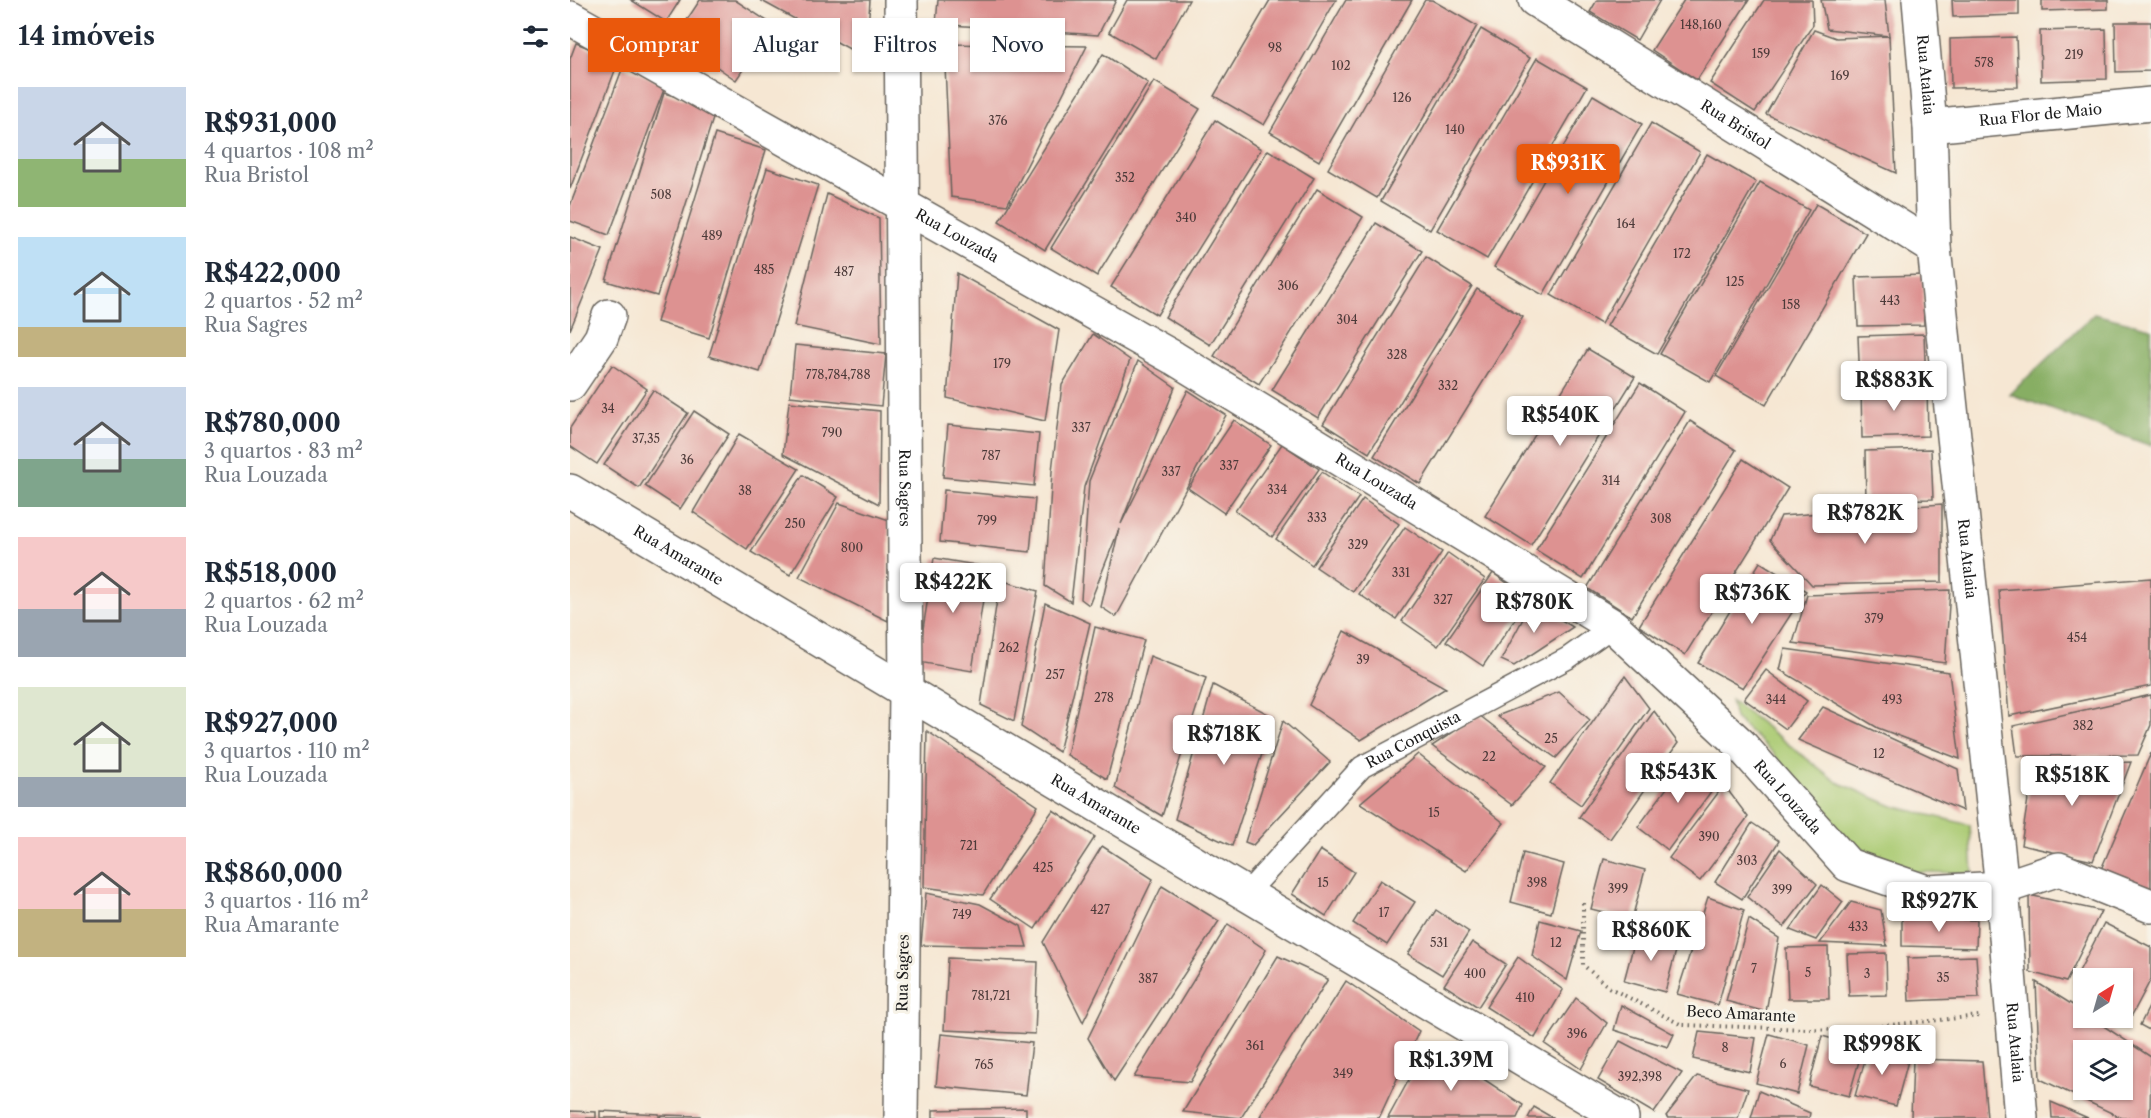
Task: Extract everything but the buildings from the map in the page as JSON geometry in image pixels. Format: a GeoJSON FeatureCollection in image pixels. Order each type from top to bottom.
{"type":"FeatureCollection","features":[{"type":"Feature","properties":{"kind":"street","name":"Rua Sagres"},"geometry":{"type":"LineString","coordinates":[[901,0],[906,691],[901,1118]]}},
{"type":"Feature","properties":{"kind":"street","name":"Rua Bristol"},"geometry":{"type":"LineString","coordinates":[[1535,0],[1934,248]]}},
{"type":"Feature","properties":{"kind":"street","name":"Rua Atalaia"},"geometry":{"type":"LineString","coordinates":[[1919,0],[1930,126],[1934,248],[2002,888],[2021,1118]]}},
{"type":"Feature","properties":{"kind":"street","name":"Rua Louzada"},"geometry":{"type":"LineString","coordinates":[[570,18],[1174,358],[1613,626],[1740,744],[1848,866],[1927,892],[2002,888],[2059,869],[2151,906]]}},
{"type":"Feature","properties":{"kind":"street","name":"Rua Flor de Maio"},"geometry":{"type":"LineString","coordinates":[[1930,126],[2151,104]]}},
{"type":"Feature","properties":{"kind":"street"},"geometry":{"type":"LineString","coordinates":[[570,384],[601,338],[609,316]]}},
{"type":"Feature","properties":{"kind":"street","name":"Rua Amarante"},"geometry":{"type":"LineString","coordinates":[[570,491],[1622,1118]]}},
{"type":"Feature","properties":{"kind":"lane","name":"Rua Conquista"},"geometry":{"type":"LineString","coordinates":[[1246,894],[1362,767],[1568,658],[1613,626]]}},
{"type":"Feature","properties":{"kind":"path","name":"Beco Amarante"},"geometry":{"type":"LineString","coordinates":[[1583,903],[1583,965],[1610,988],[1682,1025],[1840,1030],[2012,1013]]}},
{"type":"Feature","properties":{"kind":"green space"},"geometry":{"type":"Polygon","coordinates":[[[2094,314],[2151,328],[2151,446],[2010,394],[2094,314]]]}},
{"type":"Feature","properties":{"kind":"green space"},"geometry":{"type":"Polygon","coordinates":[[[1731,700],[1837,782],[1893,806],[1970,825],[1973,873],[1908,872],[1859,847],[1814,812],[1773,753],[1735,718],[1731,700]]]}}]}
